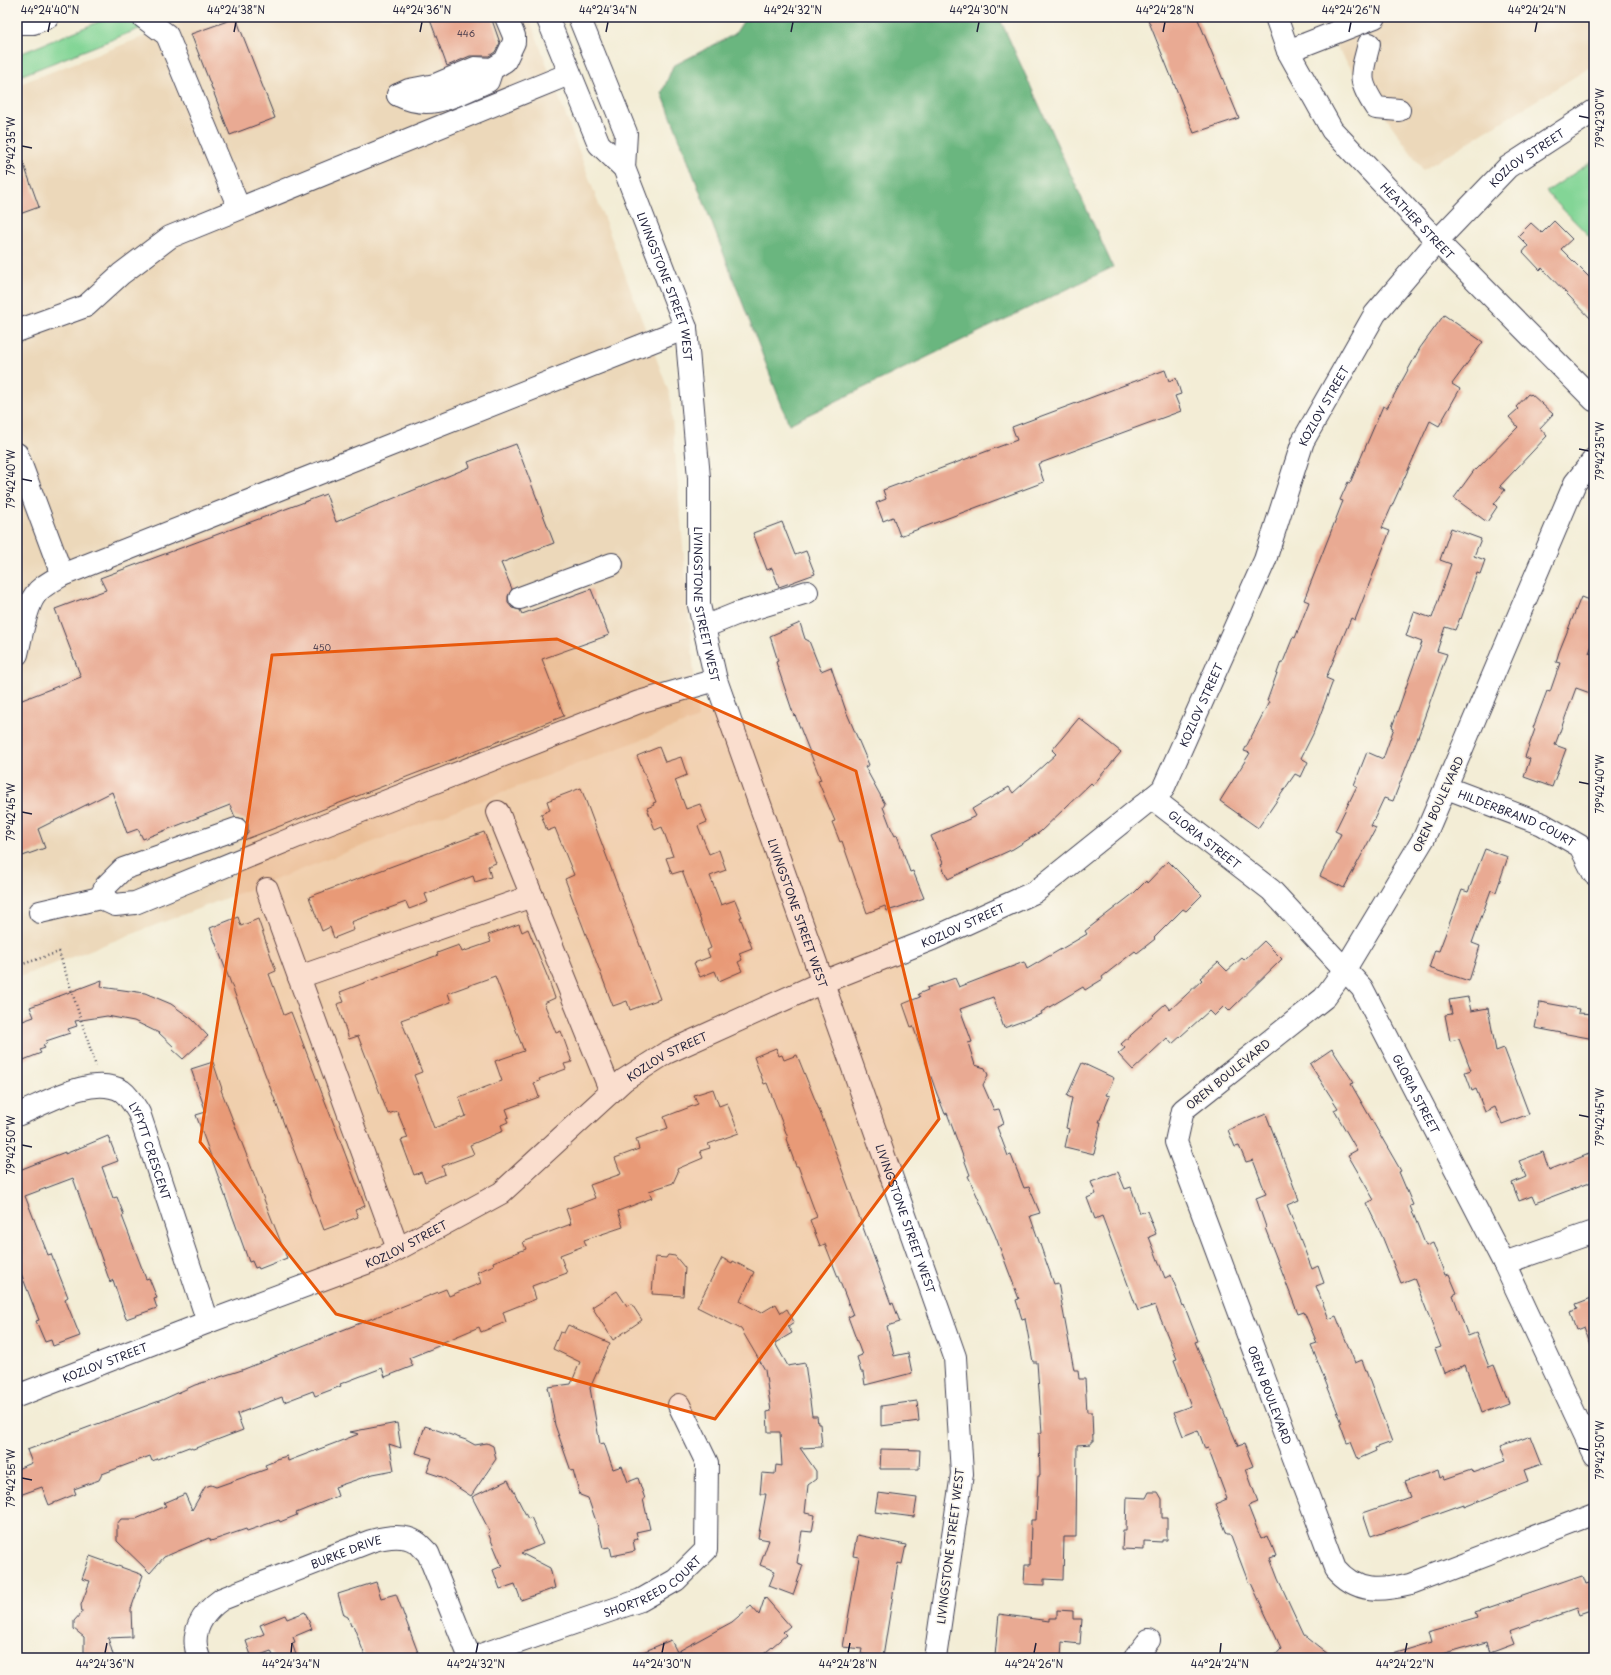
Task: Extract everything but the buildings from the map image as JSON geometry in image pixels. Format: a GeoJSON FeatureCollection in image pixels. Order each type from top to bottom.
{"type":"FeatureCollection","features":[{"type":"Feature","properties":{"kind":"street"},"geometry":{"type":"LineString","coordinates":[[17,23],[33,23],[48,17]]}},
{"type":"Feature","properties":{"kind":"street"},"geometry":{"type":"LineString","coordinates":[[143,17],[169,26],[239,208]]}},
{"type":"Feature","properties":{"kind":"street"},"geometry":{"type":"LineString","coordinates":[[398,95],[410,101],[427,103],[440,102],[488,81],[492,69],[505,60],[514,42],[514,36],[506,17]]}},
{"type":"Feature","properties":{"kind":"street","name":"LIVINGSTONE STREET WEST"},"geometry":{"type":"LineString","coordinates":[[547,17],[568,74],[599,144],[624,168]]}},
{"type":"Feature","properties":{"kind":"street","name":"LIVINGSTONE STREET WEST"},"geometry":{"type":"LineString","coordinates":[[579,17],[626,133],[624,168],[686,328],[699,478],[699,605],[716,680],[955,1357],[962,1474],[935,1658]]}},
{"type":"Feature","properties":{"kind":"street","name":"HEATHER STREET"},"geometry":{"type":"LineString","coordinates":[[1276,17],[1288,51],[1332,130],[1437,241],[1594,400]]}},
{"type":"Feature","properties":{"kind":"street"},"geometry":{"type":"LineString","coordinates":[[1288,51],[1375,17]]}},
{"type":"Feature","properties":{"kind":"street"},"geometry":{"type":"LineString","coordinates":[[1369,44],[1361,76],[1366,93],[1376,108],[1399,110]]}},
{"type":"Feature","properties":{"kind":"street"},"geometry":{"type":"LineString","coordinates":[[17,331],[86,306],[121,274],[170,236],[568,74]]}},
{"type":"Feature","properties":{"kind":"street","name":"KOZLOV STREET"},"geometry":{"type":"LineString","coordinates":[[17,1396],[208,1322],[385,1256],[501,1193],[624,1080],[666,1053],[823,982],[932,939],[1035,892],[1152,798],[1163,789],[1265,560],[1303,441],[1375,314],[1437,241],[1508,167],[1594,111]]}},
{"type":"Feature","properties":{"kind":"street"},"geometry":{"type":"LineString","coordinates":[[17,654],[30,604],[35,595],[44,586],[62,576],[686,328]]}},
{"type":"Feature","properties":{"kind":"street"},"geometry":{"type":"LineString","coordinates":[[17,454],[62,576]]}},
{"type":"Feature","properties":{"kind":"street","name":"OREN BOULEVARD"},"geometry":{"type":"LineString","coordinates":[[1594,459],[1575,483],[1447,788],[1424,838],[1345,969],[1324,998],[1183,1110],[1176,1142],[1335,1568],[1345,1579],[1354,1585],[1373,1589],[1391,1589],[1411,1584],[1594,1514]]}},
{"type":"Feature","properties":{"kind":"street"},"geometry":{"type":"LineString","coordinates":[[520,598],[612,564]]}},
{"type":"Feature","properties":{"kind":"street"},"geometry":{"type":"LineString","coordinates":[[704,627],[736,614],[807,592]]}},
{"type":"Feature","properties":{"kind":"street"},"geometry":{"type":"LineString","coordinates":[[40,912],[100,898],[115,905],[135,903],[308,832],[640,702],[716,680]]}},
{"type":"Feature","properties":{"kind":"street","name":"HILDERBRAND COURT"},"geometry":{"type":"LineString","coordinates":[[1447,788],[1542,824],[1580,846],[1594,874]]}},
{"type":"Feature","properties":{"kind":"street","name":"GLORIA STREET"},"geometry":{"type":"LineString","coordinates":[[1152,798],[1271,890],[1362,988],[1504,1263],[1594,1455]]}},
{"type":"Feature","properties":{"kind":"street"},"geometry":{"type":"LineString","coordinates":[[498,812],[611,1092]]}},
{"type":"Feature","properties":{"kind":"street"},"geometry":{"type":"LineString","coordinates":[[100,898],[106,886],[123,869],[236,830]]}},
{"type":"Feature","properties":{"kind":"street"},"geometry":{"type":"LineString","coordinates":[[267,889],[398,1248]]}},
{"type":"Feature","properties":{"kind":"street"},"geometry":{"type":"LineString","coordinates":[[299,977],[532,896]]}},
{"type":"Feature","properties":{"kind":"street","name":"LYFYTT CRESCENT"},"geometry":{"type":"LineString","coordinates":[[17,1115],[77,1090],[93,1086],[103,1085],[123,1092],[133,1103],[139,1113],[208,1322]]}},
{"type":"Feature","properties":{"kind":"street"},"geometry":{"type":"LineString","coordinates":[[1504,1263],[1594,1232]]}},
{"type":"Feature","properties":{"kind":"street","name":"SHORTREED COURT"},"geometry":{"type":"LineString","coordinates":[[471,1658],[642,1600],[676,1580],[706,1550],[707,1463],[679,1405]]}},
{"type":"Feature","properties":{"kind":"street","name":"BURKE DRIVE"},"geometry":{"type":"LineString","coordinates":[[199,1658],[196,1639],[198,1624],[210,1608],[222,1599],[371,1541],[387,1537],[405,1538],[416,1542],[428,1553],[471,1658]]}},
{"type":"Feature","properties":{"kind":"street"},"geometry":{"type":"LineString","coordinates":[[1135,1658],[1149,1640]]}},
{"type":"Feature","properties":{"kind":"path"},"geometry":{"type":"LineString","coordinates":[[17,966],[59,952],[103,1085]]}},
{"type":"Feature","properties":{"kind":"highlighted area"},"geometry":{"type":"Polygon","coordinates":[[[557,639],[856,771],[939,1119],[715,1419],[336,1314],[200,1142],[272,655],[557,639]]]}},
{"type":"Feature","properties":{"kind":"shaded area"},"geometry":{"type":"Polygon","coordinates":[[[195,17],[529,17],[670,395],[698,718],[17,978],[17,85],[195,17]]]}},
{"type":"Feature","properties":{"kind":"shaded area"},"geometry":{"type":"Polygon","coordinates":[[[1325,17],[1594,17],[1594,65],[1423,170],[1337,48],[1325,17]]]}},
{"type":"Feature","properties":{"kind":"green space"},"geometry":{"type":"Polygon","coordinates":[[[746,17],[999,17],[1113,267],[789,424],[662,93],[673,66],[735,34],[746,17]]]}},
{"type":"Feature","properties":{"kind":"green space"},"geometry":{"type":"Polygon","coordinates":[[[114,18],[134,21],[144,27],[17,77],[17,55],[103,20],[114,18]]]}},
{"type":"Feature","properties":{"kind":"green space"},"geometry":{"type":"Polygon","coordinates":[[[1594,160],[1594,241],[1546,192],[1594,160]]]}}]}
